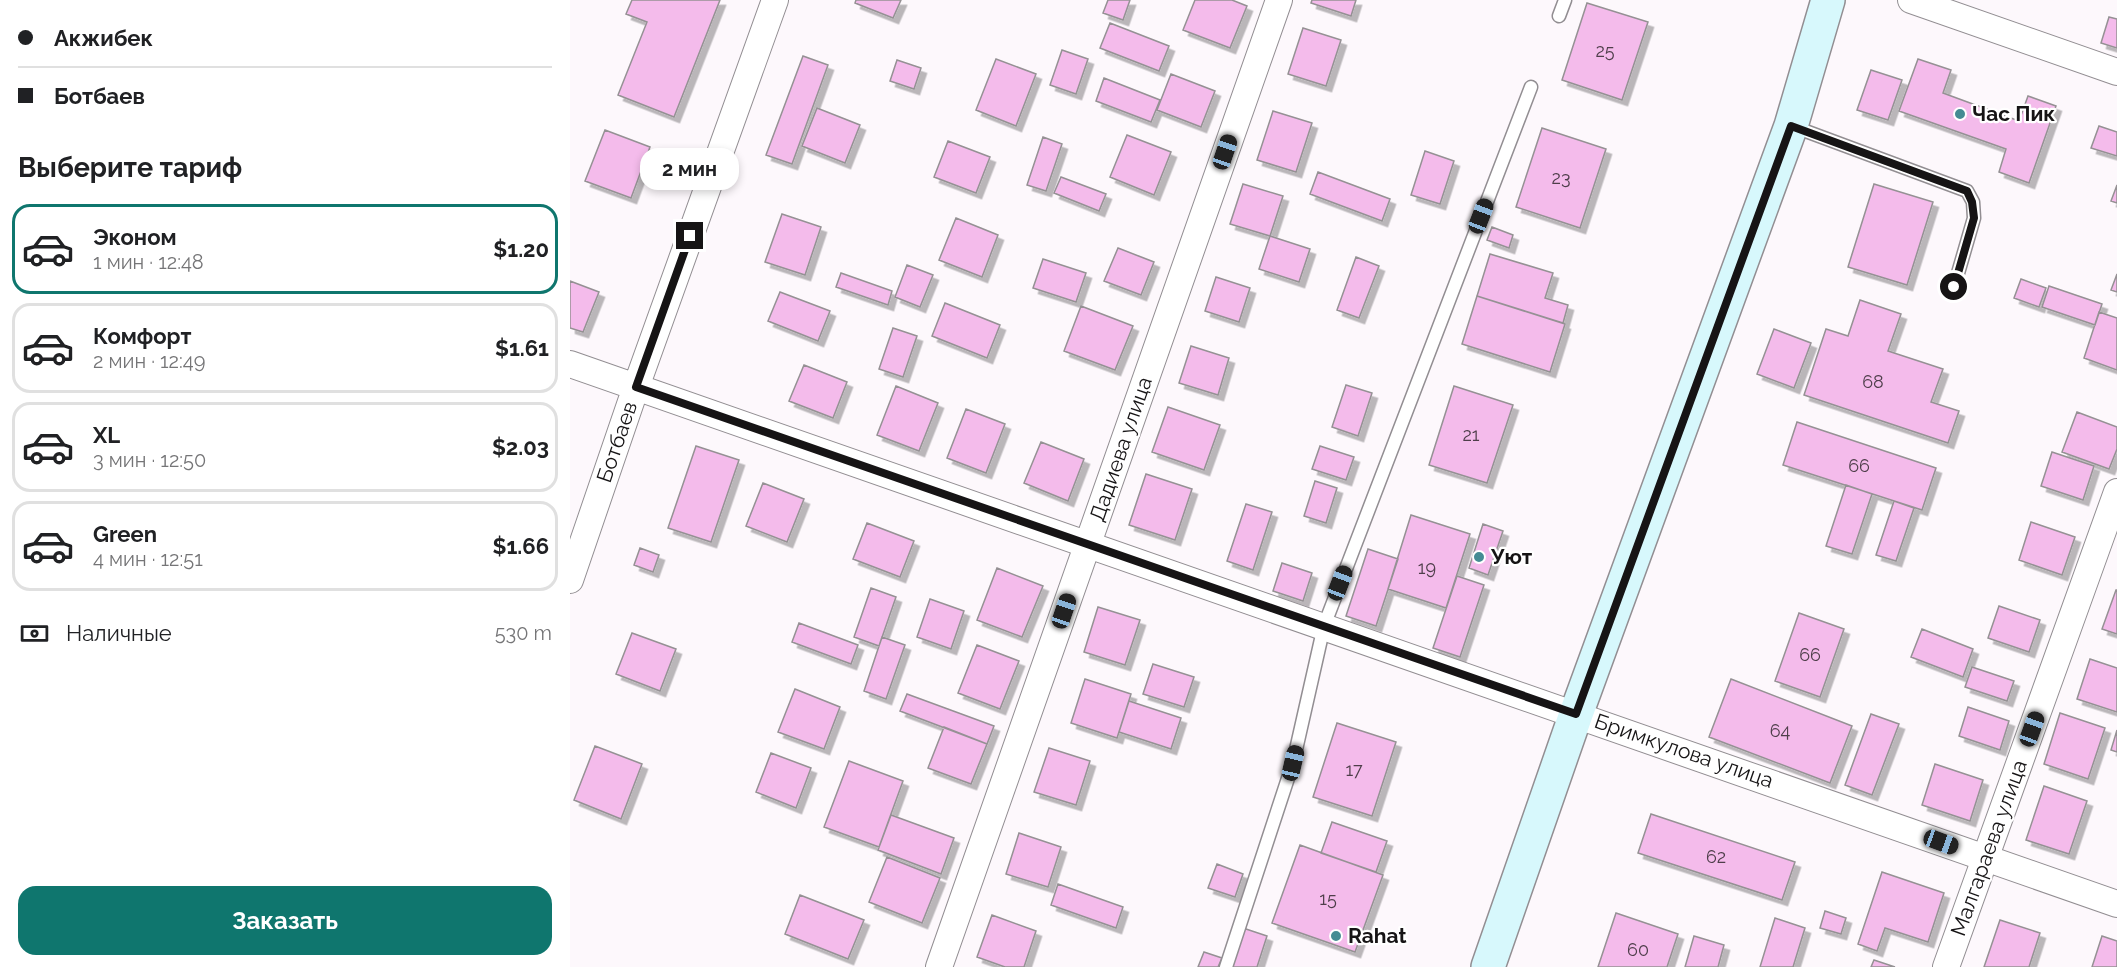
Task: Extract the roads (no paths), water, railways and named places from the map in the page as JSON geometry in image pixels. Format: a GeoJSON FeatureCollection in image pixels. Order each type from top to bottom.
{"type":"FeatureCollection","features":[{"type":"Feature","properties":{"kind":"street","name":"Ботбаев"},"geometry":{"type":"LineString","coordinates":[[570,580],[636,387],[775,0]]}},
{"type":"Feature","properties":{"kind":"street","name":"Дадиева улица"},"geometry":{"type":"LineString","coordinates":[[939,967],[1279,0]]}},
{"type":"Feature","properties":{"kind":"street"},"geometry":{"type":"LineString","coordinates":[[1488,967],[1576,714],[1791,126],[1828,0]]}},
{"type":"Feature","properties":{"kind":"street"},"geometry":{"type":"LineString","coordinates":[[1911,0],[2117,72]]}},
{"type":"Feature","properties":{"kind":"street","name":"Бримкулова улица"},"geometry":{"type":"LineString","coordinates":[[570,364],[2117,904]]}},
{"type":"Feature","properties":{"kind":"street","name":"Малгараева улица"},"geometry":{"type":"LineString","coordinates":[[1946,967],[2117,492]]}},
{"type":"Feature","properties":{"kind":"lane"},"geometry":{"type":"LineString","coordinates":[[1558,16],[1565,0]]}},
{"type":"Feature","properties":{"kind":"lane"},"geometry":{"type":"LineString","coordinates":[[1226,967],[1293,763],[1324,626],[1531,87]]}},
{"type":"Feature","properties":{"kind":"lane"},"geometry":{"type":"LineString","coordinates":[[1791,126],[1967,191],[1972,202],[1974,218],[1954,287]]}},
{"type":"Feature","properties":{"kind":"place","name":"Час Пик"},"geometry":{"type":"Point","coordinates":[1960,114]}},
{"type":"Feature","properties":{"kind":"place","name":"Уют"},"geometry":{"type":"Point","coordinates":[1479,557]}},
{"type":"Feature","properties":{"kind":"place","name":"Rahat"},"geometry":{"type":"Point","coordinates":[1336,936]}}]}
